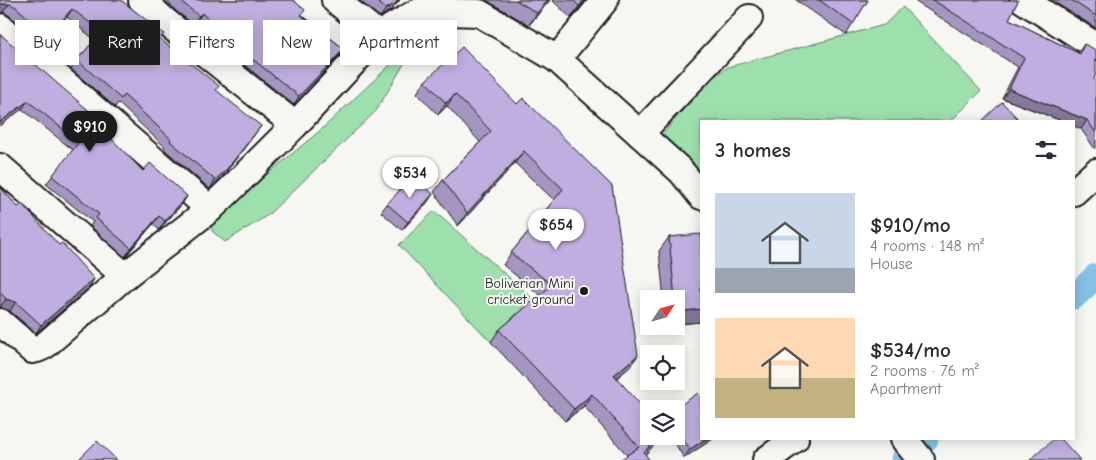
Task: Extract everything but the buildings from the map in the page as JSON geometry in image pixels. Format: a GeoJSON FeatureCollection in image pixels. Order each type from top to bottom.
{"type":"FeatureCollection","features":[{"type":"Feature","properties":{"kind":"street"},"geometry":{"type":"LineString","coordinates":[[142,0],[166,22],[295,125]]}},
{"type":"Feature","properties":{"kind":"street"},"geometry":{"type":"LineString","coordinates":[[335,0],[360,20]]}},
{"type":"Feature","properties":{"kind":"street"},"geometry":{"type":"LineString","coordinates":[[557,60],[605,0]]}},
{"type":"Feature","properties":{"kind":"street"},"geometry":{"type":"LineString","coordinates":[[1023,0],[1096,46]]}},
{"type":"Feature","properties":{"kind":"street"},"geometry":{"type":"LineString","coordinates":[[404,20],[419,11],[479,13],[557,60],[681,171],[700,195]]}},
{"type":"Feature","properties":{"kind":"street"},"geometry":{"type":"LineString","coordinates":[[640,134],[749,18]]}},
{"type":"Feature","properties":{"kind":"street"},"geometry":{"type":"LineString","coordinates":[[0,27],[210,208]]}},
{"type":"Feature","properties":{"kind":"street"},"geometry":{"type":"LineString","coordinates":[[0,322],[32,350],[37,350],[44,346],[125,276],[210,208],[295,125],[350,65]]}},
{"type":"Feature","properties":{"kind":"street"},"geometry":{"type":"LineString","coordinates":[[0,167],[125,276]]}},
{"type":"Feature","properties":{"kind":"street"},"geometry":{"type":"LineString","coordinates":[[1075,191],[1096,172]]}},
{"type":"Feature","properties":{"kind":"street"},"geometry":{"type":"LineString","coordinates":[[766,460],[794,440]]}},
{"type":"Feature","properties":{"kind":"street"},"geometry":{"type":"LineString","coordinates":[[905,440],[921,460]]}},
{"type":"Feature","properties":{"kind":"green space"},"geometry":{"type":"Polygon","coordinates":[[[903,7],[981,91],[952,120],[700,120],[700,178],[663,134],[704,83],[728,67],[884,25],[903,7]]]}},
{"type":"Feature","properties":{"kind":"green space"},"geometry":{"type":"Polygon","coordinates":[[[390,65],[403,65],[376,111],[268,215],[225,242],[212,231],[211,221],[322,129],[390,65]]]}},
{"type":"Feature","properties":{"kind":"green space"},"geometry":{"type":"Polygon","coordinates":[[[434,211],[531,297],[491,342],[399,245],[434,211]]]}},
{"type":"Feature","properties":{"kind":"waterway"},"geometry":{"type":"LineString","coordinates":[[1075,296],[1096,276]]}},
{"type":"Feature","properties":{"kind":"waterway"},"geometry":{"type":"LineString","coordinates":[[903,460],[925,440]]}},
{"type":"Feature","properties":{"kind":"place","name":"Boliverian Mini cricket ground"},"geometry":{"type":"Point","coordinates":[584,291]}}]}
